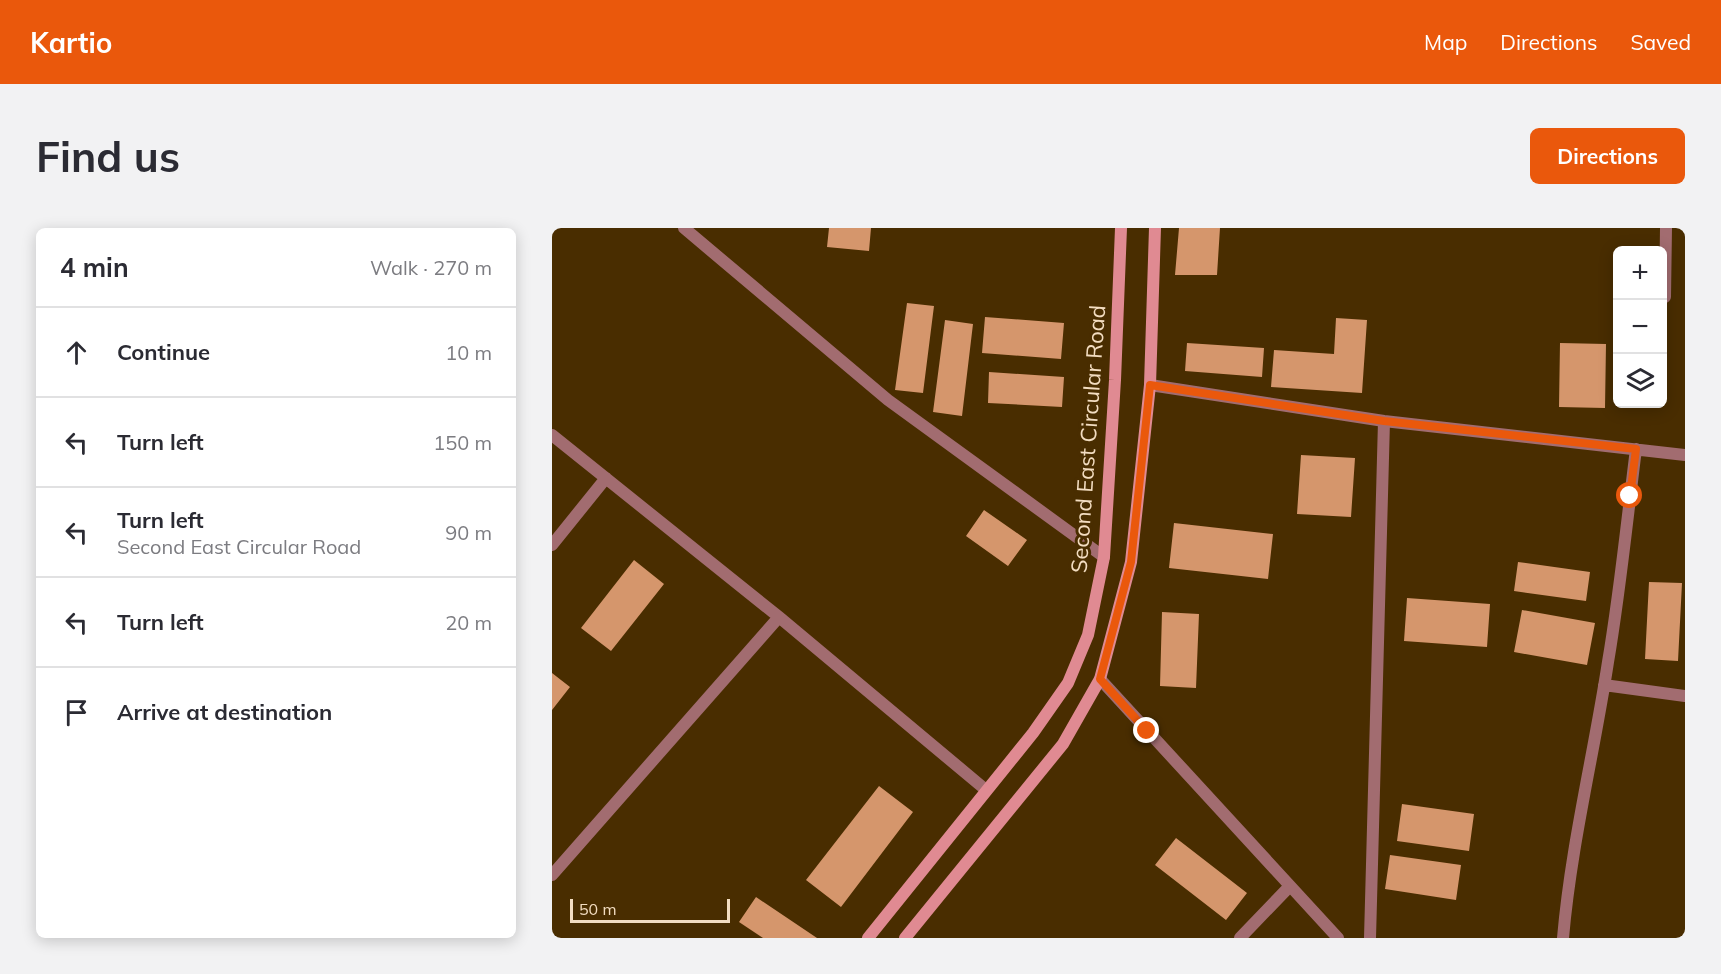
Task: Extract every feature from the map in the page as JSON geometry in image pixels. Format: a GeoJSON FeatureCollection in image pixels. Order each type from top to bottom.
{"type":"FeatureCollection","features":[{"type":"Feature","properties":{"kind":"main road","name":"Second East Circular Road"},"geometry":{"type":"LineString","coordinates":[[868,938],[1033,733],[1068,683],[1088,635],[1104,557],[1115,380],[1121,228]]}},
{"type":"Feature","properties":{"kind":"main road"},"geometry":{"type":"LineString","coordinates":[[905,938],[1064,744],[1100,679],[1131,562],[1150,385],[1155,228]]}},
{"type":"Feature","properties":{"kind":"street"},"geometry":{"type":"LineString","coordinates":[[684,228],[888,400],[1104,557]]}},
{"type":"Feature","properties":{"kind":"street"},"geometry":{"type":"LineString","coordinates":[[1666,228],[1666,246]]}},
{"type":"Feature","properties":{"kind":"street"},"geometry":{"type":"LineString","coordinates":[[1150,385],[1384,421],[1685,454]]}},
{"type":"Feature","properties":{"kind":"street"},"geometry":{"type":"LineString","coordinates":[[1370,938],[1384,421]]}},
{"type":"Feature","properties":{"kind":"street"},"geometry":{"type":"LineString","coordinates":[[552,435],[779,617],[986,790]]}},
{"type":"Feature","properties":{"kind":"street"},"geometry":{"type":"LineString","coordinates":[[1563,938],[1585,786],[1604,685],[1636,449]]}},
{"type":"Feature","properties":{"kind":"street"},"geometry":{"type":"LineString","coordinates":[[552,545],[606,478]]}},
{"type":"Feature","properties":{"kind":"street"},"geometry":{"type":"LineString","coordinates":[[552,875],[779,617]]}},
{"type":"Feature","properties":{"kind":"street"},"geometry":{"type":"LineString","coordinates":[[1100,679],[1338,938]]}},
{"type":"Feature","properties":{"kind":"street"},"geometry":{"type":"LineString","coordinates":[[1604,685],[1685,696]]}},
{"type":"Feature","properties":{"kind":"street"},"geometry":{"type":"LineString","coordinates":[[1240,938],[1289,887]]}},
{"type":"Feature","properties":{"kind":"building"},"geometry":{"type":"Polygon","coordinates":[[[829,228],[871,228],[869,251],[827,247],[829,228]]]}},
{"type":"Feature","properties":{"kind":"building"},"geometry":{"type":"Polygon","coordinates":[[[1179,228],[1220,228],[1217,275],[1175,275],[1179,228]]]}},
{"type":"Feature","properties":{"kind":"building"},"geometry":{"type":"Polygon","coordinates":[[[907,303],[934,306],[923,393],[895,390],[907,303]]]}},
{"type":"Feature","properties":{"kind":"building"},"geometry":{"type":"Polygon","coordinates":[[[985,317],[1064,323],[1061,359],[982,353],[985,317]]]}},
{"type":"Feature","properties":{"kind":"building"},"geometry":{"type":"Polygon","coordinates":[[[1336,318],[1367,320],[1362,393],[1271,387],[1274,350],[1334,354],[1336,318]]]}},
{"type":"Feature","properties":{"kind":"building"},"geometry":{"type":"Polygon","coordinates":[[[945,320],[973,324],[962,416],[933,412],[945,320]]]}},
{"type":"Feature","properties":{"kind":"building"},"geometry":{"type":"Polygon","coordinates":[[[1187,343],[1264,348],[1262,377],[1185,371],[1187,343]]]}},
{"type":"Feature","properties":{"kind":"building"},"geometry":{"type":"Polygon","coordinates":[[[1560,343],[1606,344],[1605,408],[1559,407],[1560,343]]]}},
{"type":"Feature","properties":{"kind":"building"},"geometry":{"type":"Polygon","coordinates":[[[989,372],[1064,377],[1062,407],[988,403],[989,372]]]}},
{"type":"Feature","properties":{"kind":"building"},"geometry":{"type":"Polygon","coordinates":[[[1301,455],[1355,458],[1351,517],[1297,514],[1301,455]]]}},
{"type":"Feature","properties":{"kind":"building"},"geometry":{"type":"Polygon","coordinates":[[[984,510],[1027,540],[1008,566],[966,536],[984,510]]]}},
{"type":"Feature","properties":{"kind":"building"},"geometry":{"type":"Polygon","coordinates":[[[1174,523],[1273,534],[1268,579],[1169,568],[1174,523]]]}},
{"type":"Feature","properties":{"kind":"building"},"geometry":{"type":"Polygon","coordinates":[[[634,560],[664,584],[611,651],[581,628],[634,560]]]}},
{"type":"Feature","properties":{"kind":"building"},"geometry":{"type":"Polygon","coordinates":[[[1518,562],[1590,572],[1586,601],[1514,591],[1518,562]]]}},
{"type":"Feature","properties":{"kind":"building"},"geometry":{"type":"Polygon","coordinates":[[[1649,582],[1682,583],[1678,661],[1645,659],[1649,582]]]}},
{"type":"Feature","properties":{"kind":"building"},"geometry":{"type":"Polygon","coordinates":[[[1407,598],[1490,604],[1487,647],[1404,641],[1407,598]]]}},
{"type":"Feature","properties":{"kind":"building"},"geometry":{"type":"Polygon","coordinates":[[[1522,610],[1595,623],[1587,665],[1514,652],[1522,610]]]}},
{"type":"Feature","properties":{"kind":"building"},"geometry":{"type":"Polygon","coordinates":[[[1162,612],[1199,614],[1196,688],[1160,686],[1162,612]]]}},
{"type":"Feature","properties":{"kind":"building"},"geometry":{"type":"Polygon","coordinates":[[[552,673],[570,687],[552,710],[552,673]]]}},
{"type":"Feature","properties":{"kind":"building"},"geometry":{"type":"Polygon","coordinates":[[[879,786],[913,812],[841,907],[806,880],[879,786]]]}},
{"type":"Feature","properties":{"kind":"building"},"geometry":{"type":"Polygon","coordinates":[[[1402,804],[1474,814],[1469,851],[1397,841],[1402,804]]]}},
{"type":"Feature","properties":{"kind":"building"},"geometry":{"type":"Polygon","coordinates":[[[1176,838],[1247,893],[1226,920],[1155,865],[1176,838]]]}},
{"type":"Feature","properties":{"kind":"building"},"geometry":{"type":"Polygon","coordinates":[[[1390,855],[1461,865],[1456,900],[1385,889],[1390,855]]]}},
{"type":"Feature","properties":{"kind":"building"},"geometry":{"type":"Polygon","coordinates":[[[756,897],[817,938],[763,938],[739,922],[756,897]]]}},
{"type":"Feature","properties":{"kind":"route"},"geometry":{"type":"LineString","coordinates":[[1147,731],[1100,679],[1131,562],[1150,385],[1384,421],[1636,449],[1630,496]]}}]}
